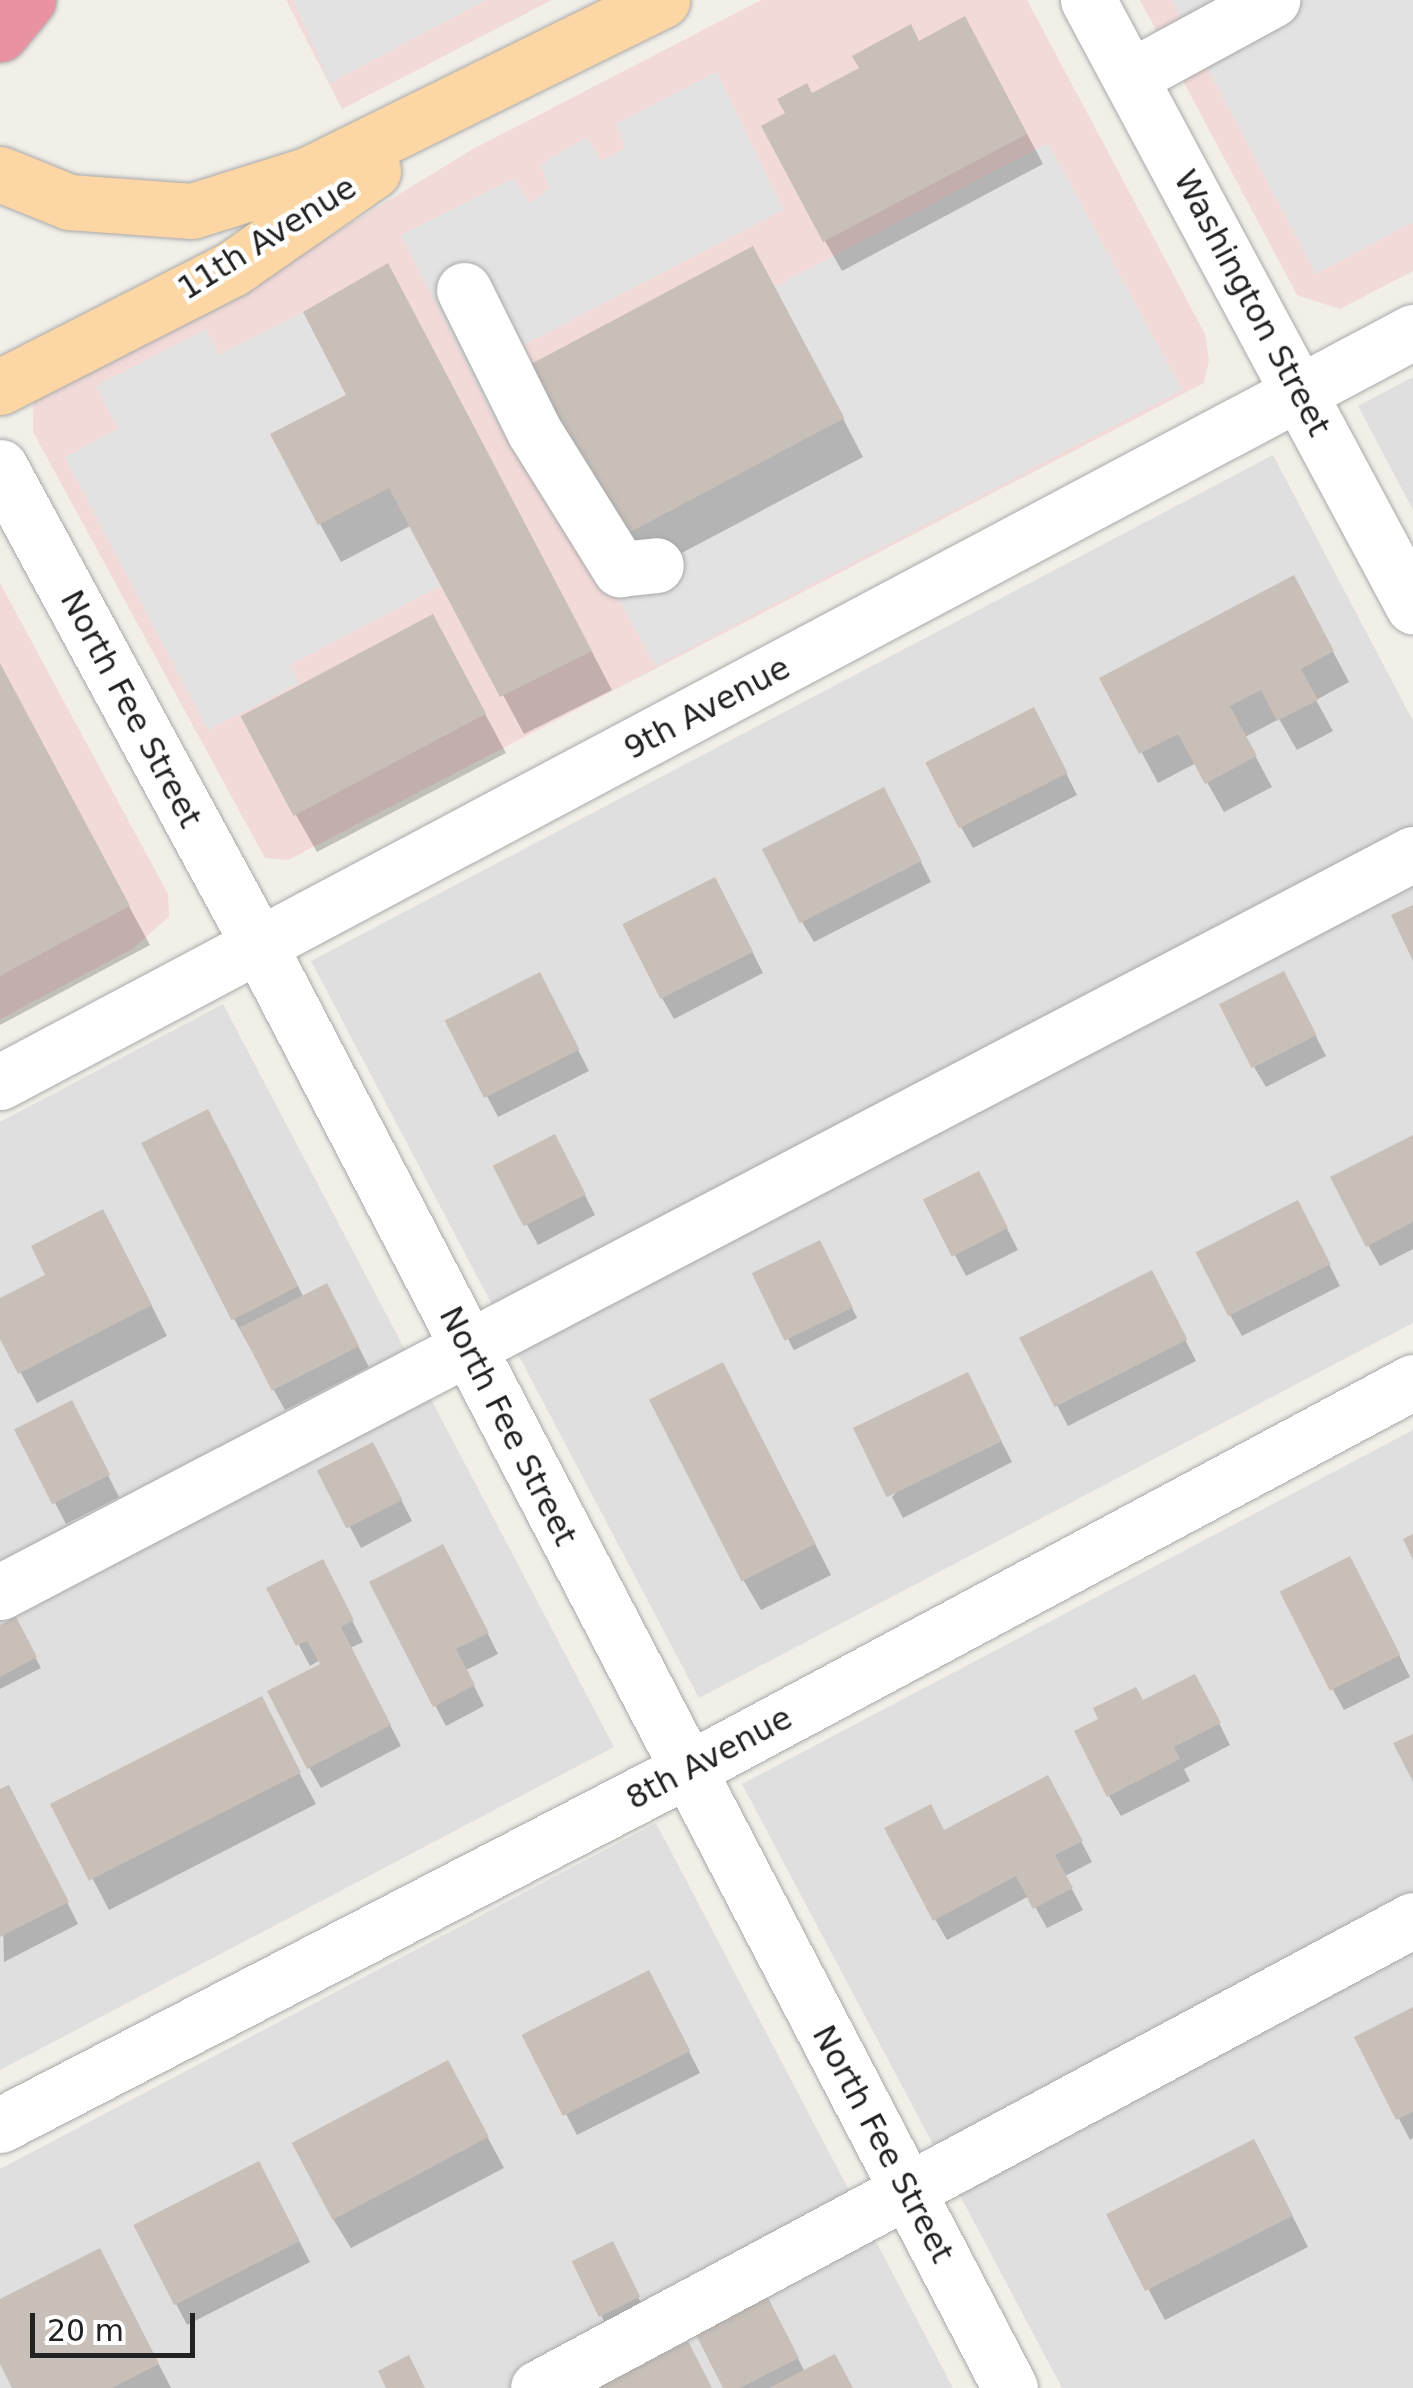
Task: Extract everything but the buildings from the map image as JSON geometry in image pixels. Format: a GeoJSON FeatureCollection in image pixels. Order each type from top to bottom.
{"type":"FeatureCollection","features":[{"type":"Feature","properties":{"kind":"highway"},"geometry":{"type":"LineString","coordinates":[[0,34],[28,0]]}},
{"type":"Feature","properties":{"kind":"main road","name":"11th Avenue"},"geometry":{"type":"LineString","coordinates":[[0,174],[70,202],[192,211],[307,175],[662,0]]}},
{"type":"Feature","properties":{"kind":"main road","name":"11th Avenue"},"geometry":{"type":"LineString","coordinates":[[0,387],[232,268],[522,68]]}},
{"type":"Feature","properties":{"kind":"street","name":"Washington Street"},"geometry":{"type":"LineString","coordinates":[[1088,0],[1413,606]]}},
{"type":"Feature","properties":{"kind":"street"},"geometry":{"type":"LineString","coordinates":[[1130,76],[1272,0]]}},
{"type":"Feature","properties":{"kind":"street"},"geometry":{"type":"LineString","coordinates":[[464,290],[534,431],[620,569],[656,564]]}},
{"type":"Feature","properties":{"kind":"street","name":"9th Avenue"},"geometry":{"type":"LineString","coordinates":[[0,1082],[260,948],[1413,332]]}},
{"type":"Feature","properties":{"kind":"street","name":"North Fee Street"},"geometry":{"type":"LineString","coordinates":[[0,468],[17,539],[260,948],[1010,2388]]}},
{"type":"Feature","properties":{"kind":"street"},"geometry":{"type":"LineString","coordinates":[[0,1592],[469,1352],[1413,854]]}},
{"type":"Feature","properties":{"kind":"street","name":"8th Avenue"},"geometry":{"type":"LineString","coordinates":[[0,2125],[687,1770],[1413,1382]]}},
{"type":"Feature","properties":{"kind":"street"},"geometry":{"type":"LineString","coordinates":[[538,2388],[1413,1920]]}},
{"type":"Feature","properties":{"kind":"shaded area"},"geometry":{"type":"Polygon","coordinates":[[[286,0],[552,0],[342,109],[286,0]]]}},
{"type":"Feature","properties":{"kind":"shaded area"},"geometry":{"type":"Polygon","coordinates":[[[293,0],[486,0],[330,83],[293,0]]]}},
{"type":"Feature","properties":{"kind":"shaded area"},"geometry":{"type":"Polygon","coordinates":[[[761,0],[1027,0],[1205,334],[1209,360],[1204,383],[288,860],[265,858],[33,432],[33,401],[234,295],[473,149],[761,0]]]}},
{"type":"Feature","properties":{"kind":"shaded area"},"geometry":{"type":"Polygon","coordinates":[[[1140,0],[1413,0],[1413,271],[1340,309],[1297,295],[1140,0]]]}},
{"type":"Feature","properties":{"kind":"shaded area"},"geometry":{"type":"Polygon","coordinates":[[[1172,0],[1413,0],[1413,222],[1316,274],[1172,0]]]}},
{"type":"Feature","properties":{"kind":"shaded area"},"geometry":{"type":"Polygon","coordinates":[[[717,72],[783,210],[520,347],[528,365],[843,419],[775,287],[1048,143],[1182,390],[656,666],[585,540],[493,416],[401,235],[514,178],[529,203],[549,189],[541,164],[587,137],[601,161],[625,149],[617,123],[717,72]]]}},
{"type":"Feature","properties":{"kind":"shaded area"},"geometry":{"type":"Polygon","coordinates":[[[303,312],[346,395],[270,435],[318,525],[389,488],[440,586],[290,665],[299,683],[208,730],[65,457],[118,429],[96,386],[206,329],[219,355],[303,312]]]}},
{"type":"Feature","properties":{"kind":"shaded area"},"geometry":{"type":"Polygon","coordinates":[[[1413,377],[1413,510],[1358,406],[1413,377]]]}},
{"type":"Feature","properties":{"kind":"shaded area"},"geometry":{"type":"Polygon","coordinates":[[[1273,455],[1413,721],[1413,1323],[699,1698],[311,961],[1273,455]]]}},
{"type":"Feature","properties":{"kind":"shaded area"},"geometry":{"type":"Polygon","coordinates":[[[0,583],[168,894],[169,917],[132,949],[0,1019],[0,583]]]}},
{"type":"Feature","properties":{"kind":"shaded area"},"geometry":{"type":"Polygon","coordinates":[[[223,1004],[614,1747],[0,2070],[0,1122],[223,1004]]]}},
{"type":"Feature","properties":{"kind":"shaded area"},"geometry":{"type":"Polygon","coordinates":[[[1413,1430],[1413,2388],[1062,2388],[742,1784],[1413,1430]]]}},
{"type":"Feature","properties":{"kind":"shaded area"},"geometry":{"type":"Polygon","coordinates":[[[656,1823],[953,2388],[0,2388],[0,2169],[656,1823]]]}}]}
